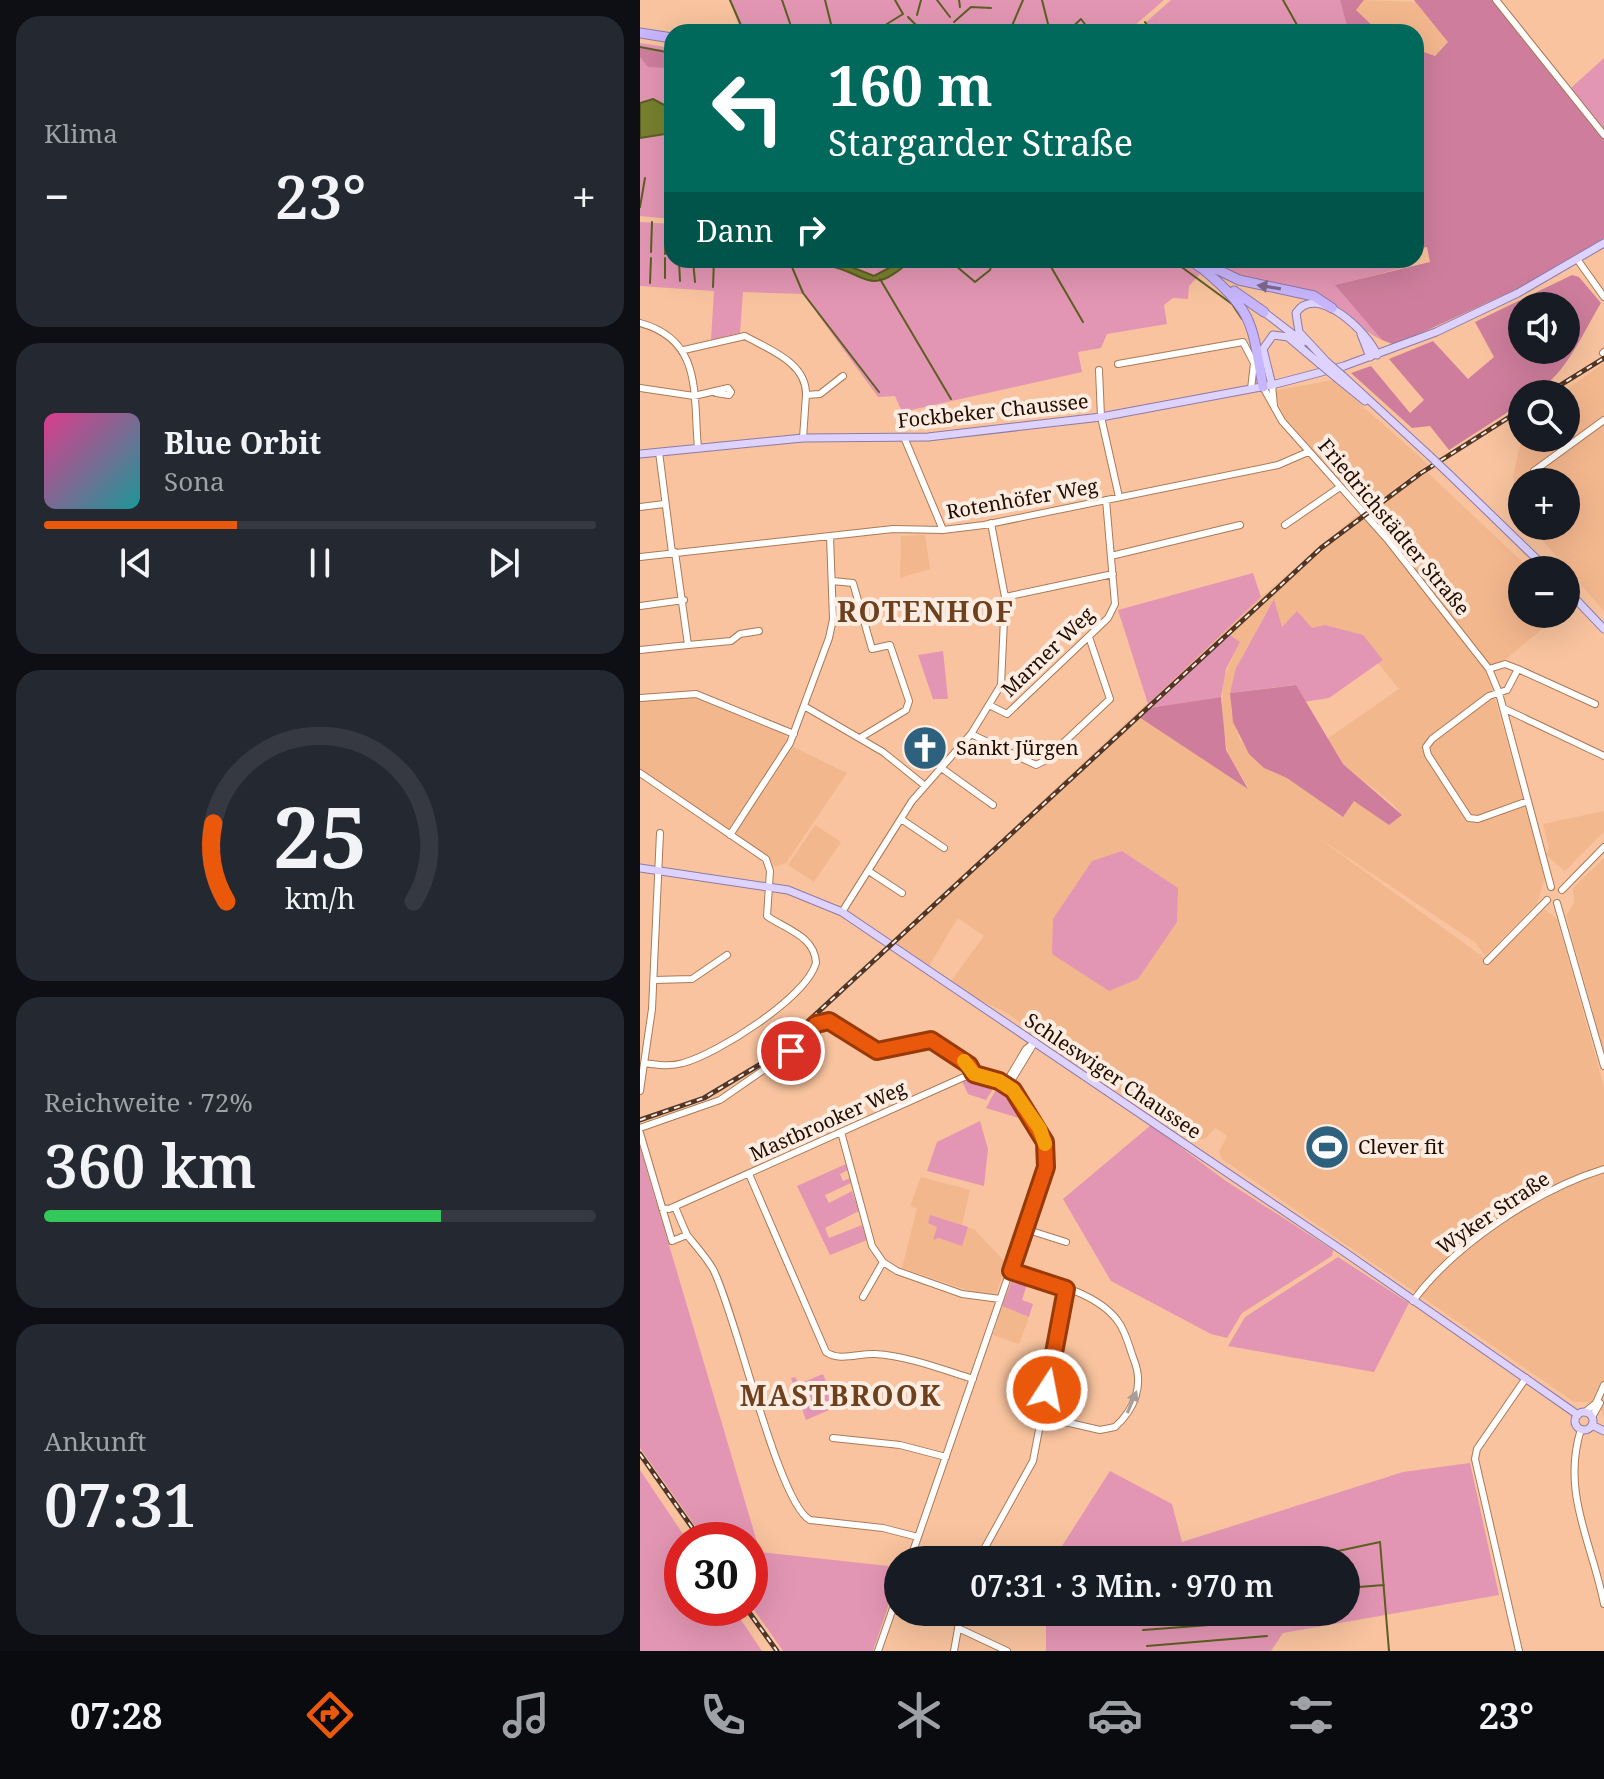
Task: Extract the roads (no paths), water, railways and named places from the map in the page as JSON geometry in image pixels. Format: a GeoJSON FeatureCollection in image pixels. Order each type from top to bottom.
{"type":"FeatureCollection","features":[{"type":"Feature","properties":{"kind":"highway"},"geometry":{"type":"LineString","coordinates":[[640,36],[664,40]]}},
{"type":"Feature","properties":{"kind":"highway"},"geometry":{"type":"LineString","coordinates":[[1206,268],[1232,293],[1249,320],[1267,386]]}},
{"type":"Feature","properties":{"kind":"highway"},"geometry":{"type":"LineString","coordinates":[[1207,268],[1264,312]]}},
{"type":"Feature","properties":{"kind":"highway"},"geometry":{"type":"LineString","coordinates":[[1210,268],[1239,280],[1314,296],[1332,308]]}},
{"type":"Feature","properties":{"kind":"main road","name":"Fockbeker Chaussee"},"geometry":{"type":"LineString","coordinates":[[640,454],[803,438],[904,437],[1101,417],[1267,386],[1394,348],[1494,305],[1604,243]]}},
{"type":"Feature","properties":{"kind":"main road"},"geometry":{"type":"LineString","coordinates":[[1324,362],[1299,332],[1295,318],[1307,303],[1332,308],[1365,336],[1394,348]]}},
{"type":"Feature","properties":{"kind":"main road"},"geometry":{"type":"LineString","coordinates":[[1264,312],[1387,415],[1534,556]]}},
{"type":"Feature","properties":{"kind":"main road"},"geometry":{"type":"LineString","coordinates":[[1267,386],[1263,349],[1273,335],[1288,337],[1324,362]]}},
{"type":"Feature","properties":{"kind":"main road"},"geometry":{"type":"LineString","coordinates":[[1365,336],[1373,356]]}},
{"type":"Feature","properties":{"kind":"main road"},"geometry":{"type":"LineString","coordinates":[[1580,604],[1604,629]]}},
{"type":"Feature","properties":{"kind":"main road","name":"Schleswiger Chaussee"},"geometry":{"type":"LineString","coordinates":[[640,868],[796,892],[842,912],[1604,1431]]}},
{"type":"Feature","properties":{"kind":"main road"},"geometry":{"type":"LineString","coordinates":[[1587,1417],[1581,1429],[1576,1424],[1587,1417]]}},
{"type":"Feature","properties":{"kind":"street"},"geometry":{"type":"LineString","coordinates":[[1496,0],[1604,135]]}},
{"type":"Feature","properties":{"kind":"street"},"geometry":{"type":"LineString","coordinates":[[1577,259],[1604,297]]}},
{"type":"Feature","properties":{"kind":"street"},"geometry":{"type":"LineString","coordinates":[[640,323],[672,337],[684,350],[694,396],[698,448]]}},
{"type":"Feature","properties":{"kind":"street"},"geometry":{"type":"LineString","coordinates":[[684,350],[745,336],[799,369],[807,381],[801,418],[803,438]]}},
{"type":"Feature","properties":{"kind":"street"},"geometry":{"type":"LineString","coordinates":[[1118,364],[1243,342],[1254,363],[1251,389]]}},
{"type":"Feature","properties":{"kind":"street"},"geometry":{"type":"LineString","coordinates":[[1099,370],[1101,417],[1119,497]]}},
{"type":"Feature","properties":{"kind":"street"},"geometry":{"type":"LineString","coordinates":[[806,395],[820,394],[843,376]]}},
{"type":"Feature","properties":{"kind":"street","name":"Friedrichstädter Straße"},"geometry":{"type":"LineString","coordinates":[[1267,386],[1274,406],[1308,452],[1489,669],[1499,693],[1551,887]]}},
{"type":"Feature","properties":{"kind":"street"},"geometry":{"type":"LineString","coordinates":[[640,388],[694,396],[716,393]]}},
{"type":"Feature","properties":{"kind":"street"},"geometry":{"type":"LineString","coordinates":[[1538,468],[1604,420]]}},
{"type":"Feature","properties":{"kind":"street"},"geometry":{"type":"LineString","coordinates":[[904,437],[943,530]]}},
{"type":"Feature","properties":{"kind":"street"},"geometry":{"type":"LineString","coordinates":[[659,452],[664,504],[684,600],[688,645]]}},
{"type":"Feature","properties":{"kind":"street","name":"Rotenhöfer Weg"},"geometry":{"type":"LineString","coordinates":[[640,557],[893,529],[943,530],[991,523],[1278,465],[1308,452]]}},
{"type":"Feature","properties":{"kind":"street"},"geometry":{"type":"LineString","coordinates":[[1285,525],[1340,487]]}},
{"type":"Feature","properties":{"kind":"street","name":"Marner Weg"},"geometry":{"type":"LineString","coordinates":[[991,706],[1007,714],[1108,618],[1115,604],[1106,500]]}},
{"type":"Feature","properties":{"kind":"street"},"geometry":{"type":"LineString","coordinates":[[640,507],[664,504]]}},
{"type":"Feature","properties":{"kind":"street"},"geometry":{"type":"LineString","coordinates":[[842,912],[924,785],[971,734],[991,706],[1004,670],[1005,597],[991,523]]}},
{"type":"Feature","properties":{"kind":"street"},"geometry":{"type":"LineString","coordinates":[[1111,556],[1240,525]]}},
{"type":"Feature","properties":{"kind":"street"},"geometry":{"type":"LineString","coordinates":[[730,835],[788,749],[829,638],[833,619],[830,536]]}},
{"type":"Feature","properties":{"kind":"street"},"geometry":{"type":"LineString","coordinates":[[1005,597],[1113,574]]}},
{"type":"Feature","properties":{"kind":"street"},"geometry":{"type":"LineString","coordinates":[[832,581],[853,583],[872,649],[890,645],[909,701],[906,710],[860,738]]}},
{"type":"Feature","properties":{"kind":"street"},"geometry":{"type":"LineString","coordinates":[[640,606],[684,600]]}},
{"type":"Feature","properties":{"kind":"street"},"geometry":{"type":"LineString","coordinates":[[640,650],[731,641],[740,634],[759,631]]}},
{"type":"Feature","properties":{"kind":"street"},"geometry":{"type":"LineString","coordinates":[[971,734],[1036,765],[1044,761],[1110,699],[1089,637]]}},
{"type":"Feature","properties":{"kind":"street"},"geometry":{"type":"LineString","coordinates":[[1489,669],[1505,664],[1595,704]]}},
{"type":"Feature","properties":{"kind":"street"},"geometry":{"type":"LineString","coordinates":[[1518,669],[1507,690],[1489,696],[1432,739],[1426,747],[1428,755],[1469,818],[1478,819],[1528,801]]}},
{"type":"Feature","properties":{"kind":"street"},"geometry":{"type":"LineString","coordinates":[[640,698],[696,694],[794,734]]}},
{"type":"Feature","properties":{"kind":"street"},"geometry":{"type":"LineString","coordinates":[[804,706],[860,738],[924,785]]}},
{"type":"Feature","properties":{"kind":"street"},"geometry":{"type":"LineString","coordinates":[[1503,708],[1604,756]]}},
{"type":"Feature","properties":{"kind":"street"},"geometry":{"type":"LineString","coordinates":[[940,767],[993,805]]}},
{"type":"Feature","properties":{"kind":"street"},"geometry":{"type":"LineString","coordinates":[[640,773],[766,859],[769,887],[767,916],[800,935],[816,955],[808,981],[778,1007],[708,1053],[681,1064],[645,1063]]}},
{"type":"Feature","properties":{"kind":"street"},"geometry":{"type":"LineString","coordinates":[[901,819],[944,848]]}},
{"type":"Feature","properties":{"kind":"street"},"geometry":{"type":"LineString","coordinates":[[640,1091],[654,980],[660,833]]}},
{"type":"Feature","properties":{"kind":"street"},"geometry":{"type":"LineString","coordinates":[[1562,890],[1604,847]]}},
{"type":"Feature","properties":{"kind":"street"},"geometry":{"type":"LineString","coordinates":[[870,872],[902,893]]}},
{"type":"Feature","properties":{"kind":"street"},"geometry":{"type":"LineString","coordinates":[[1547,900],[1546,893],[1551,887],[1562,890]]}},
{"type":"Feature","properties":{"kind":"street"},"geometry":{"type":"LineString","coordinates":[[1557,903],[1563,899],[1562,890]]}},
{"type":"Feature","properties":{"kind":"street"},"geometry":{"type":"LineString","coordinates":[[1547,900],[1557,903]]}},
{"type":"Feature","properties":{"kind":"street"},"geometry":{"type":"LineString","coordinates":[[1487,961],[1547,900]]}},
{"type":"Feature","properties":{"kind":"street"},"geometry":{"type":"LineString","coordinates":[[1557,903],[1604,1066]]}},
{"type":"Feature","properties":{"kind":"street"},"geometry":{"type":"LineString","coordinates":[[654,980],[692,979],[727,955]]}},
{"type":"Feature","properties":{"kind":"street"},"geometry":{"type":"LineString","coordinates":[[687,1235],[672,1241],[640,1131],[720,1100],[791,1051],[822,1021],[837,1023],[877,1051],[931,1040],[969,1065],[974,1074],[1008,1086],[1028,1111],[1045,1142],[1046,1167],[915,1546]]}},
{"type":"Feature","properties":{"kind":"street"},"geometry":{"type":"LineString","coordinates":[[640,1026],[650,1027]]}},
{"type":"Feature","properties":{"kind":"street"},"geometry":{"type":"LineString","coordinates":[[1008,1086],[1035,1042]]}},
{"type":"Feature","properties":{"kind":"street","name":"Mastbrooker Weg"},"geometry":{"type":"LineString","coordinates":[[662,1208],[675,1207],[974,1074]]}},
{"type":"Feature","properties":{"kind":"street"},"geometry":{"type":"LineString","coordinates":[[841,1132],[872,1246],[883,1262],[897,1271],[962,1294],[1000,1299]]}},
{"type":"Feature","properties":{"kind":"street","name":"Wyker Straße"},"geometry":{"type":"LineString","coordinates":[[1413,1301],[1445,1264],[1498,1224],[1576,1177],[1604,1169]]}},
{"type":"Feature","properties":{"kind":"street"},"geometry":{"type":"LineString","coordinates":[[749,1174],[826,1352],[841,1357],[875,1354],[898,1357],[973,1379]]}},
{"type":"Feature","properties":{"kind":"street"},"geometry":{"type":"LineString","coordinates":[[675,1207],[687,1235],[715,1275],[778,1462],[802,1514],[810,1520],[883,1528],[918,1537]]}},
{"type":"Feature","properties":{"kind":"street"},"geometry":{"type":"LineString","coordinates":[[1025,1229],[1066,1242]]}},
{"type":"Feature","properties":{"kind":"street"},"geometry":{"type":"LineString","coordinates":[[863,1297],[883,1262]]}},
{"type":"Feature","properties":{"kind":"street"},"geometry":{"type":"LineString","coordinates":[[1011,1271],[1066,1289],[1116,1319],[1139,1374],[1136,1398],[1124,1419],[1106,1430],[1043,1417]]}},
{"type":"Feature","properties":{"kind":"street"},"geometry":{"type":"LineString","coordinates":[[986,1546],[1024,1479],[1043,1417],[1066,1289]]}},
{"type":"Feature","properties":{"kind":"street"},"geometry":{"type":"LineString","coordinates":[[1519,1651],[1475,1459],[1477,1449],[1526,1378]]}},
{"type":"Feature","properties":{"kind":"street"},"geometry":{"type":"LineString","coordinates":[[1587,1417],[1604,1385]]}},
{"type":"Feature","properties":{"kind":"street"},"geometry":{"type":"LineString","coordinates":[[1587,1417],[1604,1395]]}},
{"type":"Feature","properties":{"kind":"street"},"geometry":{"type":"LineString","coordinates":[[1581,1429],[1572,1466],[1574,1492],[1604,1604]]}},
{"type":"Feature","properties":{"kind":"street"},"geometry":{"type":"LineString","coordinates":[[833,1438],[900,1445],[946,1457]]}},
{"type":"Feature","properties":{"kind":"street"},"geometry":{"type":"LineString","coordinates":[[878,1651],[887,1626]]}},
{"type":"Feature","properties":{"kind":"street"},"geometry":{"type":"LineString","coordinates":[[954,1651],[958,1628],[1007,1651]]}},
{"type":"Feature","properties":{"kind":"waterway"},"geometry":{"type":"LineString","coordinates":[[730,0],[740,24]]}},
{"type":"Feature","properties":{"kind":"waterway"},"geometry":{"type":"LineString","coordinates":[[782,0],[790,24]]}},
{"type":"Feature","properties":{"kind":"waterway"},"geometry":{"type":"LineString","coordinates":[[825,0],[831,24]]}},
{"type":"Feature","properties":{"kind":"waterway"},"geometry":{"type":"LineString","coordinates":[[887,24],[903,14],[895,0]]}},
{"type":"Feature","properties":{"kind":"waterway"},"geometry":{"type":"LineString","coordinates":[[917,15],[921,0]]}},
{"type":"Feature","properties":{"kind":"waterway"},"geometry":{"type":"LineString","coordinates":[[937,0],[950,17]]}},
{"type":"Feature","properties":{"kind":"waterway"},"geometry":{"type":"LineString","coordinates":[[959,0],[960,7]]}},
{"type":"Feature","properties":{"kind":"waterway"},"geometry":{"type":"LineString","coordinates":[[1013,24],[1023,0]]}},
{"type":"Feature","properties":{"kind":"waterway"},"geometry":{"type":"LineString","coordinates":[[1042,0],[1048,24]]}},
{"type":"Feature","properties":{"kind":"waterway"},"geometry":{"type":"LineString","coordinates":[[1283,0],[1296,24]]}},
{"type":"Feature","properties":{"kind":"waterway"},"geometry":{"type":"LineString","coordinates":[[954,22],[971,7],[991,8]]}},
{"type":"Feature","properties":{"kind":"waterway"},"geometry":{"type":"LineString","coordinates":[[908,17],[915,24]]}},
{"type":"Feature","properties":{"kind":"waterway"},"geometry":{"type":"LineString","coordinates":[[1076,24],[1081,19],[1085,24]]}},
{"type":"Feature","properties":{"kind":"waterway"},"geometry":{"type":"LineString","coordinates":[[640,47],[664,52]]}},
{"type":"Feature","properties":{"kind":"waterway"},"geometry":{"type":"LineString","coordinates":[[640,207],[645,178]]}},
{"type":"Feature","properties":{"kind":"waterway"},"geometry":{"type":"LineString","coordinates":[[651,252],[652,222]]}},
{"type":"Feature","properties":{"kind":"waterway"},"geometry":{"type":"LineString","coordinates":[[650,283],[651,258]]}},
{"type":"Feature","properties":{"kind":"waterway"},"geometry":{"type":"LineString","coordinates":[[665,268],[665,278]]}},
{"type":"Feature","properties":{"kind":"waterway"},"geometry":{"type":"LineString","coordinates":[[679,268],[680,281]]}},
{"type":"Feature","properties":{"kind":"waterway"},"geometry":{"type":"LineString","coordinates":[[694,268],[695,282]]}},
{"type":"Feature","properties":{"kind":"waterway"},"geometry":{"type":"LineString","coordinates":[[713,287],[714,268]]}},
{"type":"Feature","properties":{"kind":"waterway"},"geometry":{"type":"LineString","coordinates":[[792,268],[803,293],[879,392]]}},
{"type":"Feature","properties":{"kind":"waterway"},"geometry":{"type":"LineString","coordinates":[[958,268],[975,282],[991,268]]}},
{"type":"Feature","properties":{"kind":"waterway"},"geometry":{"type":"LineString","coordinates":[[1052,268],[1083,322]]}},
{"type":"Feature","properties":{"kind":"waterway"},"geometry":{"type":"LineString","coordinates":[[1183,268],[1232,304],[1242,319]]}},
{"type":"Feature","properties":{"kind":"waterway"},"geometry":{"type":"LineString","coordinates":[[880,279],[951,399]]}},
{"type":"Feature","properties":{"kind":"waterway"},"geometry":{"type":"LineString","coordinates":[[1360,1546],[1380,1542],[1389,1651]]}},
{"type":"Feature","properties":{"kind":"waterway"},"geometry":{"type":"LineString","coordinates":[[1360,1587],[1384,1585]]}},
{"type":"Feature","properties":{"kind":"waterway"},"geometry":{"type":"LineString","coordinates":[[1143,1630],[1196,1626]]}},
{"type":"Feature","properties":{"kind":"waterway"},"geometry":{"type":"LineString","coordinates":[[1147,1646],[1267,1636]]}},
{"type":"Feature","properties":{"kind":"railway"},"geometry":{"type":"LineString","coordinates":[[1569,380],[1604,358]]}},
{"type":"Feature","properties":{"kind":"railway"},"geometry":{"type":"LineString","coordinates":[[640,1120],[704,1098],[764,1062],[1321,548],[1421,473],[1508,418]]}},
{"type":"Feature","properties":{"kind":"railway"},"geometry":{"type":"LineString","coordinates":[[640,1454],[688,1522]]}},
{"type":"Feature","properties":{"kind":"railway"},"geometry":{"type":"LineString","coordinates":[[759,1626],[777,1651]]}},
{"type":"Feature","properties":{"kind":"place","name":"Sankt Jürgen"},"geometry":{"type":"Point","coordinates":[925,748]}},
{"type":"Feature","properties":{"kind":"place","name":"Clever fit"},"geometry":{"type":"Point","coordinates":[1327,1147]}},
{"type":"Feature","properties":{"kind":"district","name":"ROTENHOF"},"geometry":{"type":"Point","coordinates":[926,612]}},
{"type":"Feature","properties":{"kind":"district","name":"MASTBROOK"},"geometry":{"type":"Point","coordinates":[841,1396]}}]}
